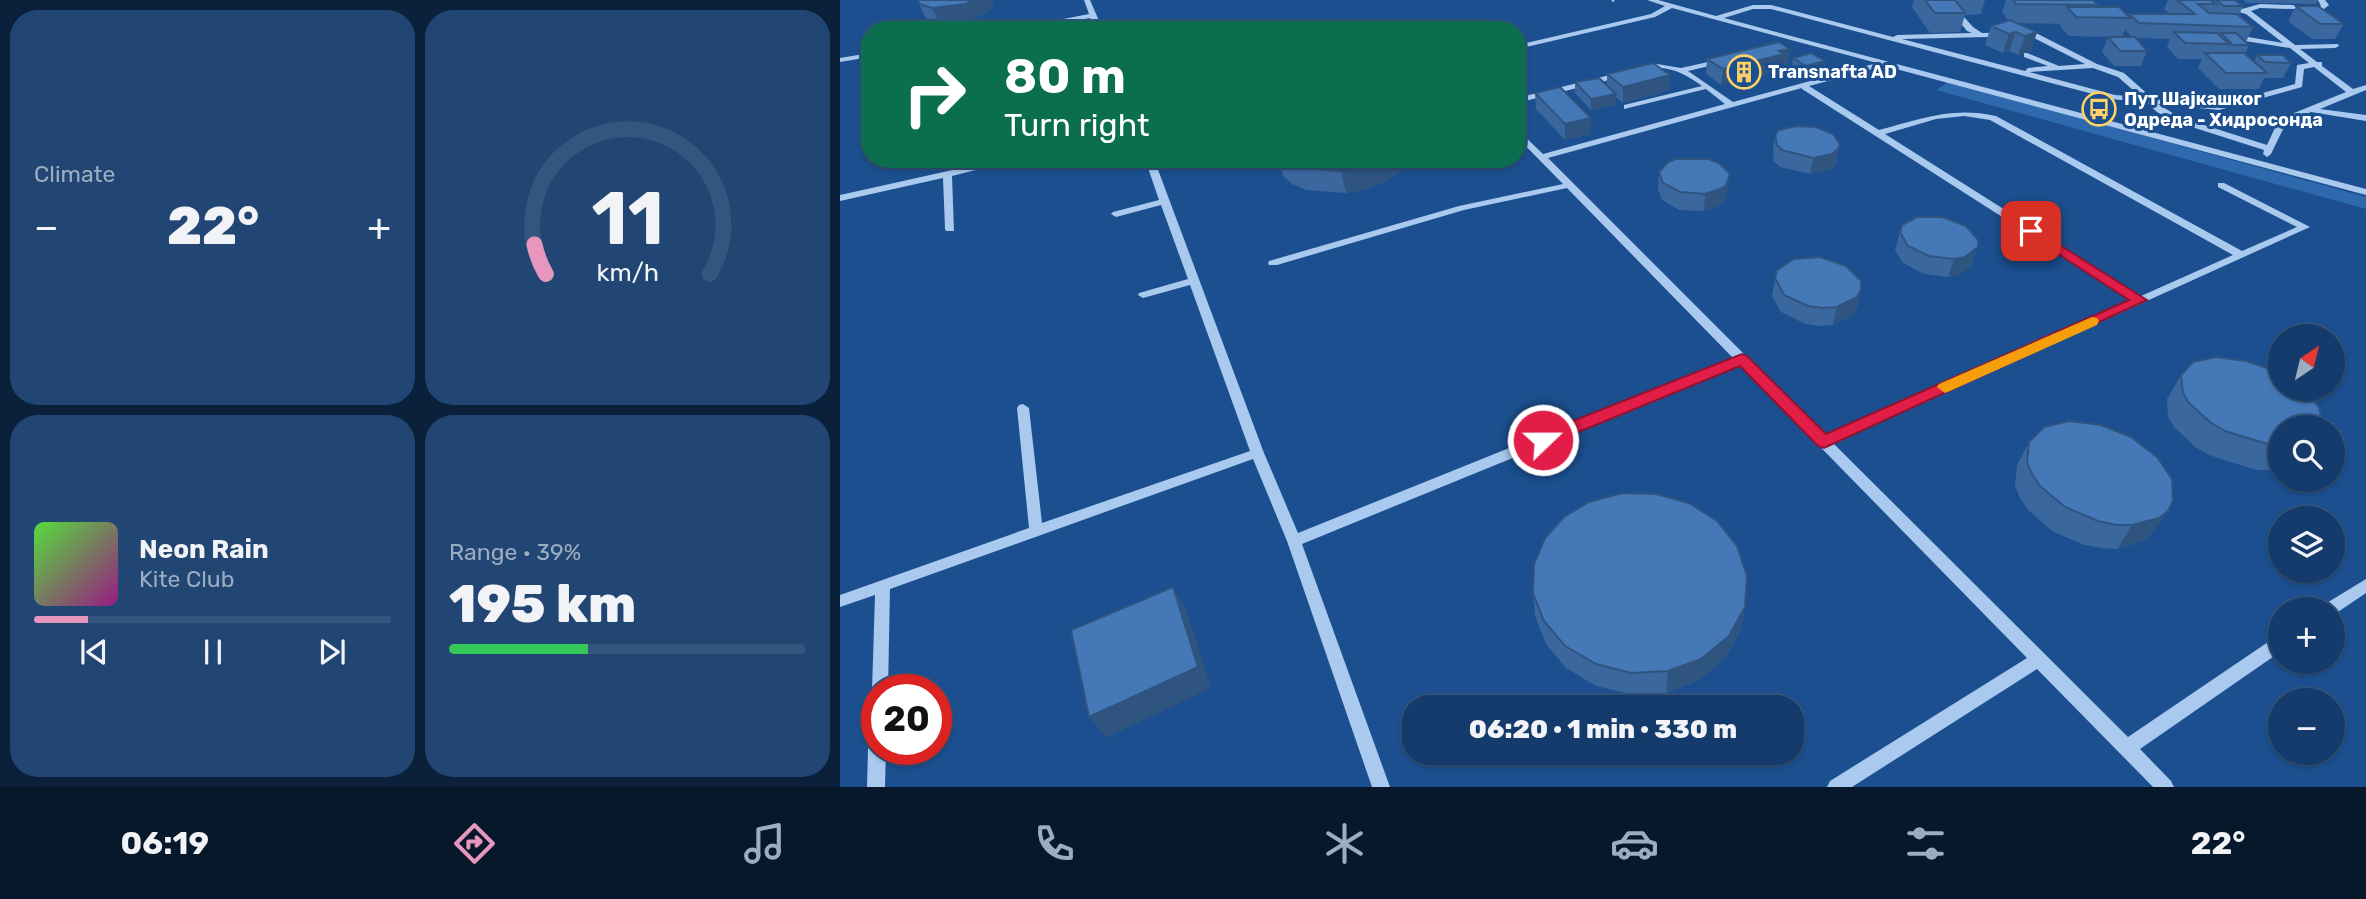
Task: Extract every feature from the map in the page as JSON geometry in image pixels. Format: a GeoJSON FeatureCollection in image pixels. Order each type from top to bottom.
{"type":"FeatureCollection","features":[{"type":"Feature","properties":{"kind":"street"},"geometry":{"type":"LineString","coordinates":[[1650,0],[2366,192]]}},
{"type":"Feature","properties":{"kind":"street"},"geometry":{"type":"LineString","coordinates":[[1945,0],[1969,29],[1993,40]]}},
{"type":"Feature","properties":{"kind":"street"},"geometry":{"type":"LineString","coordinates":[[2216,7],[2245,10],[2260,6],[2323,8],[2326,5],[2320,0]]}},
{"type":"Feature","properties":{"kind":"street"},"geometry":{"type":"LineString","coordinates":[[1526,45],[1653,16],[1671,6]]}},
{"type":"Feature","properties":{"kind":"street"},"geometry":{"type":"LineString","coordinates":[[2245,10],[2319,64]]}},
{"type":"Feature","properties":{"kind":"street"},"geometry":{"type":"LineString","coordinates":[[1060,21],[1093,15]]}},
{"type":"Feature","properties":{"kind":"street"},"geometry":{"type":"LineString","coordinates":[[1910,40],[1978,34],[2031,34],[2094,66],[2121,75],[2149,99]]}},
{"type":"Feature","properties":{"kind":"street"},"geometry":{"type":"LineString","coordinates":[[1884,37],[1910,40],[2115,97],[2199,107],[2233,106],[2299,85],[2300,67],[2319,64]]}},
{"type":"Feature","properties":{"kind":"street"},"geometry":{"type":"LineString","coordinates":[[2248,39],[2295,47],[2335,46]]}},
{"type":"Feature","properties":{"kind":"street"},"geometry":{"type":"LineString","coordinates":[[2027,55],[2059,68]]}},
{"type":"Feature","properties":{"kind":"street"},"geometry":{"type":"LineString","coordinates":[[840,61],[861,57]]}},
{"type":"Feature","properties":{"kind":"street"},"geometry":{"type":"LineString","coordinates":[[1682,70],[1729,58]]}},
{"type":"Feature","properties":{"kind":"street"},"geometry":{"type":"LineString","coordinates":[[1541,157],[1886,63]]}},
{"type":"Feature","properties":{"kind":"street"},"geometry":{"type":"LineString","coordinates":[[1526,99],[1652,66],[1672,66],[1682,70],[1733,106]]}},
{"type":"Feature","properties":{"kind":"street"},"geometry":{"type":"LineString","coordinates":[[2015,71],[2094,66]]}},
{"type":"Feature","properties":{"kind":"street"},"geometry":{"type":"LineString","coordinates":[[1627,107],[1706,87]]}},
{"type":"Feature","properties":{"kind":"street"},"geometry":{"type":"LineString","coordinates":[[1805,87],[2140,300]]}},
{"type":"Feature","properties":{"kind":"street"},"geometry":{"type":"LineString","coordinates":[[2262,164],[2282,121],[2366,87]]}},
{"type":"Feature","properties":{"kind":"street"},"geometry":{"type":"LineString","coordinates":[[2310,110],[2366,118]]}},
{"type":"Feature","properties":{"kind":"street"},"geometry":{"type":"LineString","coordinates":[[1878,133],[1952,113],[1979,113],[1993,118],[2239,254]]}},
{"type":"Feature","properties":{"kind":"street"},"geometry":{"type":"LineString","coordinates":[[1526,141],[2165,787]]}},
{"type":"Feature","properties":{"kind":"street"},"geometry":{"type":"LineString","coordinates":[[840,198],[974,168]]}},
{"type":"Feature","properties":{"kind":"street"},"geometry":{"type":"LineString","coordinates":[[1152,168],[1257,453],[1294,541],[1381,787]]}},
{"type":"Feature","properties":{"kind":"street"},"geometry":{"type":"LineString","coordinates":[[947,174],[950,229]]}},
{"type":"Feature","properties":{"kind":"street"},"geometry":{"type":"LineString","coordinates":[[1273,263],[1462,208],[1569,185]]}},
{"type":"Feature","properties":{"kind":"street"},"geometry":{"type":"LineString","coordinates":[[1824,442],[2239,254],[2305,227],[2221,185]]}},
{"type":"Feature","properties":{"kind":"street"},"geometry":{"type":"LineString","coordinates":[[1116,214],[1165,201]]}},
{"type":"Feature","properties":{"kind":"street"},"geometry":{"type":"LineString","coordinates":[[1143,295],[1194,281]]}},
{"type":"Feature","properties":{"kind":"street"},"geometry":{"type":"LineString","coordinates":[[1294,541],[1742,359]]}},
{"type":"Feature","properties":{"kind":"street"},"geometry":{"type":"LineString","coordinates":[[1023,408],[1036,532]]}},
{"type":"Feature","properties":{"kind":"street"},"geometry":{"type":"LineString","coordinates":[[840,601],[1257,453]]}},
{"type":"Feature","properties":{"kind":"street"},"geometry":{"type":"LineString","coordinates":[[2345,599],[2366,585]]}},
{"type":"Feature","properties":{"kind":"street"},"geometry":{"type":"LineString","coordinates":[[880,674],[883,586]]}},
{"type":"Feature","properties":{"kind":"street"},"geometry":{"type":"LineString","coordinates":[[2127,748],[2268,651]]}},
{"type":"Feature","properties":{"kind":"street"},"geometry":{"type":"LineString","coordinates":[[1836,787],[2039,659]]}},
{"type":"Feature","properties":{"kind":"street"},"geometry":{"type":"LineString","coordinates":[[876,787],[877,765]]}},
{"type":"Feature","properties":{"kind":"lane"},"geometry":{"type":"LineString","coordinates":[[1087,0],[1095,21]]}},
{"type":"Feature","properties":{"kind":"lane"},"geometry":{"type":"LineString","coordinates":[[1715,18],[1753,7],[1770,8],[1884,37]]}},
{"type":"Feature","properties":{"kind":"lane"},"geometry":{"type":"LineString","coordinates":[[2319,64],[2351,92]]}},
{"type":"Feature","properties":{"kind":"lane"},"geometry":{"type":"LineString","coordinates":[[2149,99],[2176,119],[2269,149]]}},
{"type":"Feature","properties":{"kind":"path"},"geometry":{"type":"LineString","coordinates":[[1612,0],[1617,2]]}},
{"type":"Feature","properties":{"kind":"shaded area"},"geometry":{"type":"Polygon","coordinates":[[[1948,82],[2366,197],[2366,209],[1936,90],[1948,82]]]}},
{"type":"Feature","properties":{"kind":"building"},"geometry":{"type":"Polygon","coordinates":[[[918,0],[974,0],[966,4],[932,8],[919,4],[918,0]]]}},
{"type":"Feature","properties":{"kind":"building"},"geometry":{"type":"Polygon","coordinates":[[[1925,0],[1955,0],[1965,13],[1935,13],[1925,0]]]}},
{"type":"Feature","properties":{"kind":"building"},"geometry":{"type":"Polygon","coordinates":[[[2013,0],[2093,0],[2098,5],[2016,4],[2013,0]]]}},
{"type":"Feature","properties":{"kind":"building"},"geometry":{"type":"Polygon","coordinates":[[[2177,0],[2211,0],[2216,4],[2198,4],[2209,13],[2237,14],[2253,27],[2139,23],[2129,14],[2195,14],[2177,0]]]}},
{"type":"Feature","properties":{"kind":"building"},"geometry":{"type":"Polygon","coordinates":[[[2216,0],[2235,0],[2243,6],[2224,6],[2216,0]]]}},
{"type":"Feature","properties":{"kind":"building"},"geometry":{"type":"Polygon","coordinates":[[[2296,6],[2318,6],[2344,24],[2320,24],[2296,6]]]}},
{"type":"Feature","properties":{"kind":"building"},"geometry":{"type":"Polygon","coordinates":[[[2067,7],[2119,7],[2130,18],[2076,17],[2067,7]]]}},
{"type":"Feature","properties":{"kind":"building"},"geometry":{"type":"Polygon","coordinates":[[[2010,20],[2037,32],[2025,36],[2016,32],[2009,34],[1991,26],[2010,20]]]}},
{"type":"Feature","properties":{"kind":"building"},"geometry":{"type":"Polygon","coordinates":[[[2174,32],[2217,33],[2229,44],[2185,43],[2174,32]]]}},
{"type":"Feature","properties":{"kind":"building"},"geometry":{"type":"Polygon","coordinates":[[[2221,33],[2236,33],[2249,45],[2233,45],[2221,33]]]}},
{"type":"Feature","properties":{"kind":"building"},"geometry":{"type":"Polygon","coordinates":[[[2108,37],[2135,37],[2147,51],[2120,51],[2108,37]]]}},
{"type":"Feature","properties":{"kind":"building"},"geometry":{"type":"Polygon","coordinates":[[[1779,42],[1790,49],[1779,51],[1784,54],[1723,69],[1707,59],[1779,42]]]}},
{"type":"Feature","properties":{"kind":"building"},"geometry":{"type":"Polygon","coordinates":[[[1811,53],[1825,61],[1806,66],[1793,58],[1811,53]]]}},
{"type":"Feature","properties":{"kind":"building"},"geometry":{"type":"Polygon","coordinates":[[[2205,53],[2244,53],[2267,73],[2226,73],[2205,53]]]}},
{"type":"Feature","properties":{"kind":"building"},"geometry":{"type":"Polygon","coordinates":[[[2257,55],[2283,55],[2291,63],[2265,62],[2257,55]]]}},
{"type":"Feature","properties":{"kind":"building"},"geometry":{"type":"Polygon","coordinates":[[[1653,63],[1670,75],[1623,87],[1607,74],[1653,63]]]}},
{"type":"Feature","properties":{"kind":"building"},"geometry":{"type":"Polygon","coordinates":[[[1599,78],[1616,94],[1591,99],[1575,82],[1599,78]]]}},
{"type":"Feature","properties":{"kind":"building"},"geometry":{"type":"Polygon","coordinates":[[[1560,87],[1591,118],[1565,124],[1535,93],[1560,87]]]}},
{"type":"Feature","properties":{"kind":"building"},"geometry":{"type":"Polygon","coordinates":[[[1796,126],[1816,127],[1833,134],[1840,144],[1838,149],[1832,154],[1813,158],[1782,150],[1777,145],[1775,135],[1779,130],[1796,126]]]}},
{"type":"Feature","properties":{"kind":"building"},"geometry":{"type":"Polygon","coordinates":[[[1676,159],[1708,159],[1719,163],[1730,174],[1725,187],[1705,194],[1680,192],[1663,183],[1659,172],[1668,162],[1676,159]]]}},
{"type":"Feature","properties":{"kind":"building"},"geometry":{"type":"Polygon","coordinates":[[[1301,168],[1357,168],[1341,171],[1301,168]]]}},
{"type":"Feature","properties":{"kind":"building"},"geometry":{"type":"Polygon","coordinates":[[[1917,217],[1942,217],[1966,226],[1978,240],[1978,247],[1965,257],[1954,259],[1929,256],[1908,246],[1900,232],[1902,225],[1917,217]]]}},
{"type":"Feature","properties":{"kind":"building"},"geometry":{"type":"Polygon","coordinates":[[[1820,257],[1846,266],[1861,281],[1861,290],[1857,297],[1837,307],[1823,308],[1808,306],[1784,295],[1775,278],[1777,270],[1794,259],[1820,257]]]}},
{"type":"Feature","properties":{"kind":"building"},"geometry":{"type":"Polygon","coordinates":[[[2216,357],[2246,361],[2268,368],[2268,401],[2314,401],[2321,415],[2268,415],[2268,444],[2225,431],[2211,423],[2189,403],[2183,393],[2181,375],[2193,362],[2216,357]]]}},
{"type":"Feature","properties":{"kind":"building"},"geometry":{"type":"Polygon","coordinates":[[[2069,421],[2101,425],[2131,437],[2157,457],[2172,479],[2173,501],[2168,511],[2159,518],[2132,525],[2116,525],[2098,521],[2065,507],[2040,486],[2027,463],[2029,442],[2044,427],[2069,421]]]}},
{"type":"Feature","properties":{"kind":"building"},"geometry":{"type":"Polygon","coordinates":[[[1622,493],[1656,494],[1689,503],[1717,521],[1737,546],[1747,576],[1745,607],[1729,636],[1701,659],[1668,671],[1631,673],[1596,664],[1565,646],[1544,621],[1533,593],[1534,564],[1545,538],[1564,517],[1589,502],[1622,493]]]}},
{"type":"Feature","properties":{"kind":"building"},"geometry":{"type":"Polygon","coordinates":[[[1173,587],[1198,667],[1089,717],[1071,630],[1173,587]]]}},
{"type":"Feature","properties":{"kind":"slow traffic"},"geometry":{"type":"LineString","coordinates":[[1945,387],[2092,321]]}},
{"type":"Feature","properties":{"kind":"place","name":"Transnafta AD"},"geometry":{"type":"Point","coordinates":[1744,72]}},
{"type":"Feature","properties":{"kind":"place","name":"Пут Шајкашког Одреда - Хидросонда"},"geometry":{"type":"Point","coordinates":[2099,109]}},
{"type":"Feature","properties":{"kind":"route"},"geometry":{"type":"LineString","coordinates":[[1543,440],[1742,359],[1824,442],[2140,300],[2031,231]]}}]}
